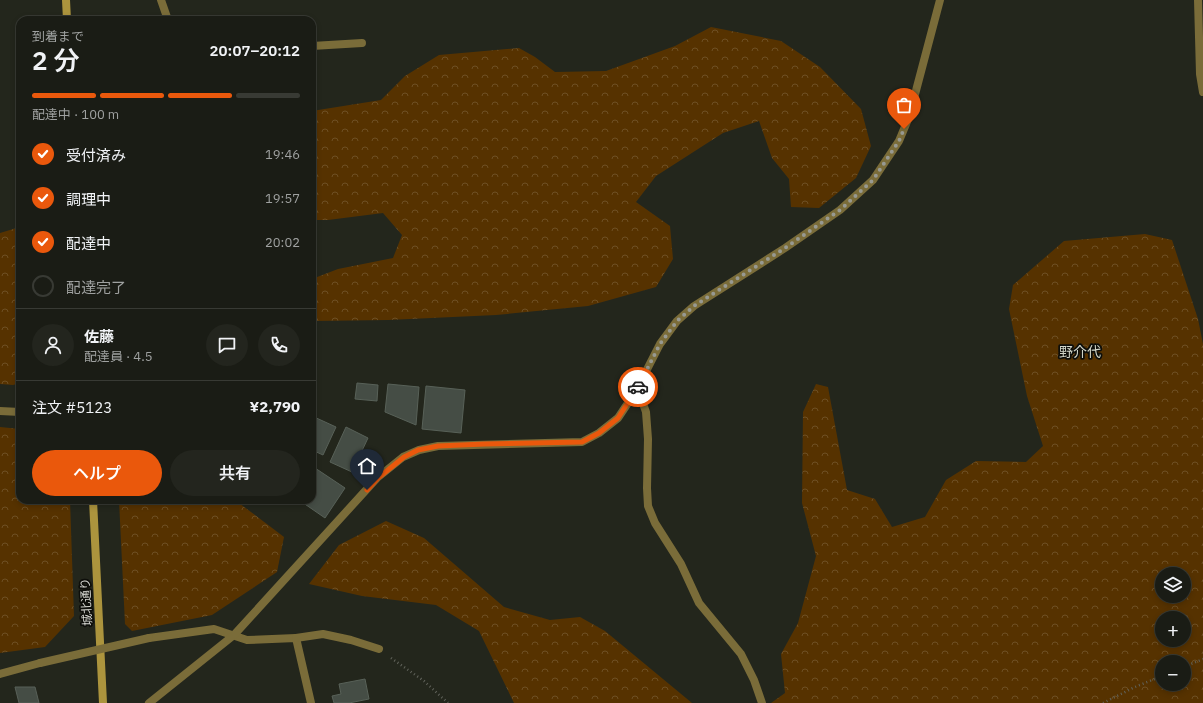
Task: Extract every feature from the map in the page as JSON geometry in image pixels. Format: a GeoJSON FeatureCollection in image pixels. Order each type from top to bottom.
{"type":"FeatureCollection","features":[{"type":"Feature","properties":{"kind":"street"},"geometry":{"type":"LineString","coordinates":[[66,0],[67,16]]}},
{"type":"Feature","properties":{"kind":"street"},"geometry":{"type":"LineString","coordinates":[[161,0],[167,16]]}},
{"type":"Feature","properties":{"kind":"street"},"geometry":{"type":"LineString","coordinates":[[149,703],[234,635],[378,478],[404,457],[418,450],[438,446],[582,442],[599,433],[618,418],[636,391],[660,344],[677,321],[694,306],[785,248],[840,210],[873,180],[899,141],[909,117],[940,0]]}},
{"type":"Feature","properties":{"kind":"street"},"geometry":{"type":"LineString","coordinates":[[1198,0],[1200,74],[1203,92]]}},
{"type":"Feature","properties":{"kind":"street"},"geometry":{"type":"LineString","coordinates":[[316,46],[362,43]]}},
{"type":"Feature","properties":{"kind":"street"},"geometry":{"type":"LineString","coordinates":[[636,391],[646,412],[648,439],[648,506],[655,523],[684,570],[692,591],[699,603],[740,654],[754,680],[762,703]]}},
{"type":"Feature","properties":{"kind":"street"},"geometry":{"type":"LineString","coordinates":[[0,411],[16,412]]}},
{"type":"Feature","properties":{"kind":"street","name":"城北通り"},"geometry":{"type":"LineString","coordinates":[[93,504],[103,703]]}},
{"type":"Feature","properties":{"kind":"street"},"geometry":{"type":"LineString","coordinates":[[0,674],[40,663],[149,638],[214,629],[247,640],[296,638],[323,634],[351,640],[379,649]]}},
{"type":"Feature","properties":{"kind":"street"},"geometry":{"type":"LineString","coordinates":[[296,638],[311,703]]}},
{"type":"Feature","properties":{"kind":"path"},"geometry":{"type":"LineString","coordinates":[[379,649],[424,681],[448,703]]}},
{"type":"Feature","properties":{"kind":"path"},"geometry":{"type":"LineString","coordinates":[[1191,664],[1203,659]]}},
{"type":"Feature","properties":{"kind":"path"},"geometry":{"type":"LineString","coordinates":[[1103,703],[1155,679]]}},
{"type":"Feature","properties":{"kind":"green space"},"geometry":{"type":"Polygon","coordinates":[[[711,27],[781,41],[820,67],[861,109],[871,146],[856,178],[819,208],[791,207],[789,179],[772,158],[759,121],[723,133],[656,176],[636,202],[670,226],[673,259],[656,287],[588,306],[496,315],[388,320],[316,321],[316,277],[338,269],[393,258],[402,235],[383,213],[328,220],[316,220],[316,110],[381,100],[405,76],[439,55],[519,48],[535,57],[555,72],[606,71],[675,46],[711,27]]]}},
{"type":"Feature","properties":{"kind":"green space"},"geometry":{"type":"Polygon","coordinates":[[[16,228],[16,384],[13,385],[0,384],[0,233],[16,228]]]}},
{"type":"Feature","properties":{"kind":"green space"},"geometry":{"type":"Polygon","coordinates":[[[1145,234],[1172,240],[1198,319],[1203,344],[1203,703],[771,703],[785,693],[781,654],[798,623],[816,556],[802,503],[803,412],[816,384],[828,387],[847,490],[875,499],[892,527],[925,517],[946,480],[976,461],[1026,462],[1043,446],[1027,396],[1009,309],[1013,285],[1064,241],[1145,234]]]}},
{"type":"Feature","properties":{"kind":"green space"},"geometry":{"type":"Polygon","coordinates":[[[0,427],[16,429],[16,504],[70,504],[74,616],[45,647],[0,653],[0,427]]]}},
{"type":"Feature","properties":{"kind":"green space"},"geometry":{"type":"Polygon","coordinates":[[[119,504],[240,504],[284,537],[277,572],[212,615],[132,631],[125,624],[119,504]]]}},
{"type":"Feature","properties":{"kind":"green space"},"geometry":{"type":"Polygon","coordinates":[[[386,521],[424,538],[504,607],[550,620],[580,617],[605,631],[692,703],[514,703],[479,631],[436,605],[362,596],[309,584],[339,545],[386,521]]]}},
{"type":"Feature","properties":{"kind":"building"},"geometry":{"type":"Polygon","coordinates":[[[357,383],[378,385],[377,401],[355,399],[357,383]]]}},
{"type":"Feature","properties":{"kind":"building"},"geometry":{"type":"Polygon","coordinates":[[[388,384],[419,387],[416,425],[385,412],[388,384]]]}},
{"type":"Feature","properties":{"kind":"building"},"geometry":{"type":"Polygon","coordinates":[[[426,386],[465,390],[461,433],[422,429],[426,386]]]}},
{"type":"Feature","properties":{"kind":"building"},"geometry":{"type":"Polygon","coordinates":[[[316,418],[336,427],[323,455],[316,452],[316,418]]]}},
{"type":"Feature","properties":{"kind":"building"},"geometry":{"type":"Polygon","coordinates":[[[346,427],[368,438],[352,472],[330,462],[346,427]]]}},
{"type":"Feature","properties":{"kind":"building"},"geometry":{"type":"Polygon","coordinates":[[[316,469],[345,488],[325,518],[305,504],[316,504],[316,469]]]}},
{"type":"Feature","properties":{"kind":"building"},"geometry":{"type":"Polygon","coordinates":[[[365,679],[369,699],[349,703],[334,703],[332,696],[341,694],[339,684],[365,679]]]}},
{"type":"Feature","properties":{"kind":"building"},"geometry":{"type":"Polygon","coordinates":[[[15,687],[35,687],[39,703],[19,703],[15,687]]]}},
{"type":"Feature","properties":{"kind":"way so far"},"geometry":{"type":"LineString","coordinates":[[638,387],[660,344],[677,321],[694,306],[785,248],[840,210],[873,180],[899,141],[904,129]]}},
{"type":"Feature","properties":{"kind":"district","name":"野介代"},"geometry":{"type":"Point","coordinates":[1080,352]}},
{"type":"Feature","properties":{"kind":"route"},"geometry":{"type":"LineString","coordinates":[[367,490],[378,478],[404,457],[418,450],[438,446],[582,442],[599,433],[618,418],[638,387]]}}]}
